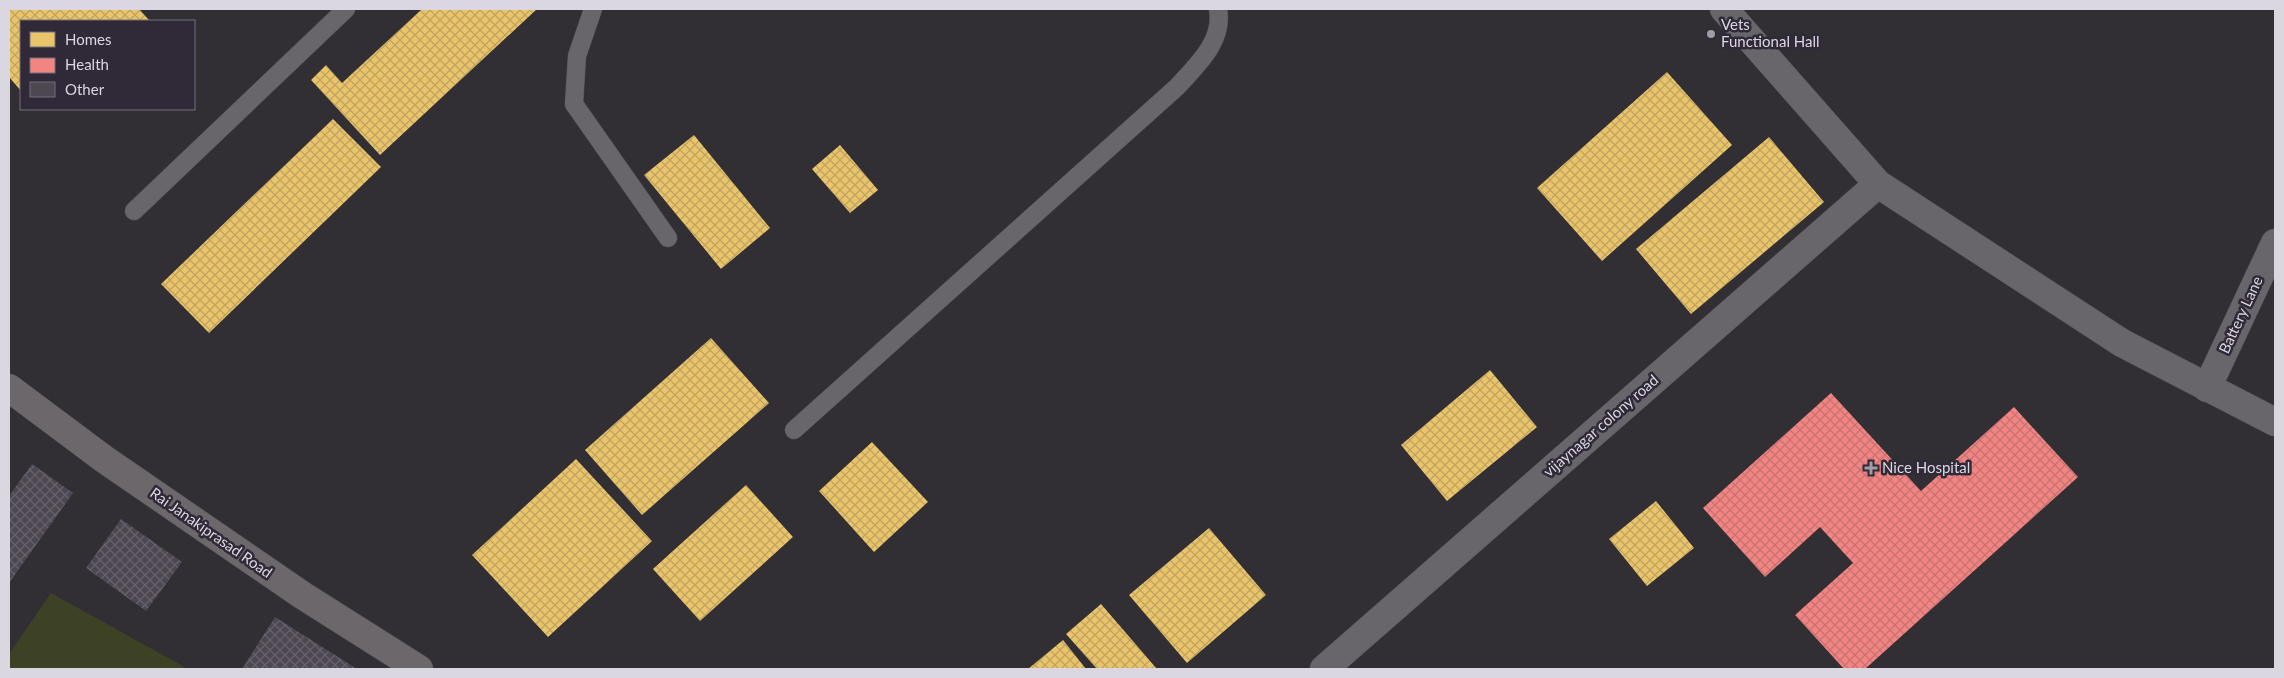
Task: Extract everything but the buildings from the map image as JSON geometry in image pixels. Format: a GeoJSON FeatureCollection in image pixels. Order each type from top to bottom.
{"type":"FeatureCollection","features":[{"type":"Feature","properties":{"kind":"main road","name":"Rai Janakiprasad Road"},"geometry":{"type":"LineString","coordinates":[[12,395],[302,595],[419,669]]}},
{"type":"Feature","properties":{"kind":"street"},"geometry":{"type":"LineString","coordinates":[[1724,9],[1878,184],[2122,343],[2275,422]]}},
{"type":"Feature","properties":{"kind":"street","name":"vijaynagar colony road"},"geometry":{"type":"LineString","coordinates":[[1324,669],[1878,184]]}},
{"type":"Feature","properties":{"kind":"street","name":"Battery Lane"},"geometry":{"type":"LineString","coordinates":[[2206,388],[2275,242]]}},
{"type":"Feature","properties":{"kind":"lane"},"geometry":{"type":"LineString","coordinates":[[134,212],[346,9]]}},
{"type":"Feature","properties":{"kind":"lane"},"geometry":{"type":"LineString","coordinates":[[593,9],[577,56],[574,104],[668,238]]}},
{"type":"Feature","properties":{"kind":"lane"},"geometry":{"type":"LineString","coordinates":[[794,430],[1177,87],[1206,55],[1217,34],[1218,9]]}},
{"type":"Feature","properties":{"kind":"green space"},"geometry":{"type":"Polygon","coordinates":[[[51,593],[188,669],[9,669],[9,654],[51,593]]]}},
{"type":"Feature","properties":{"kind":"place","name":"Vets Functional Hall"},"geometry":{"type":"Point","coordinates":[1711,34]}},
{"type":"Feature","properties":{"kind":"place","name":"Nice Hospital"},"geometry":{"type":"Point","coordinates":[1871,468]}}]}
